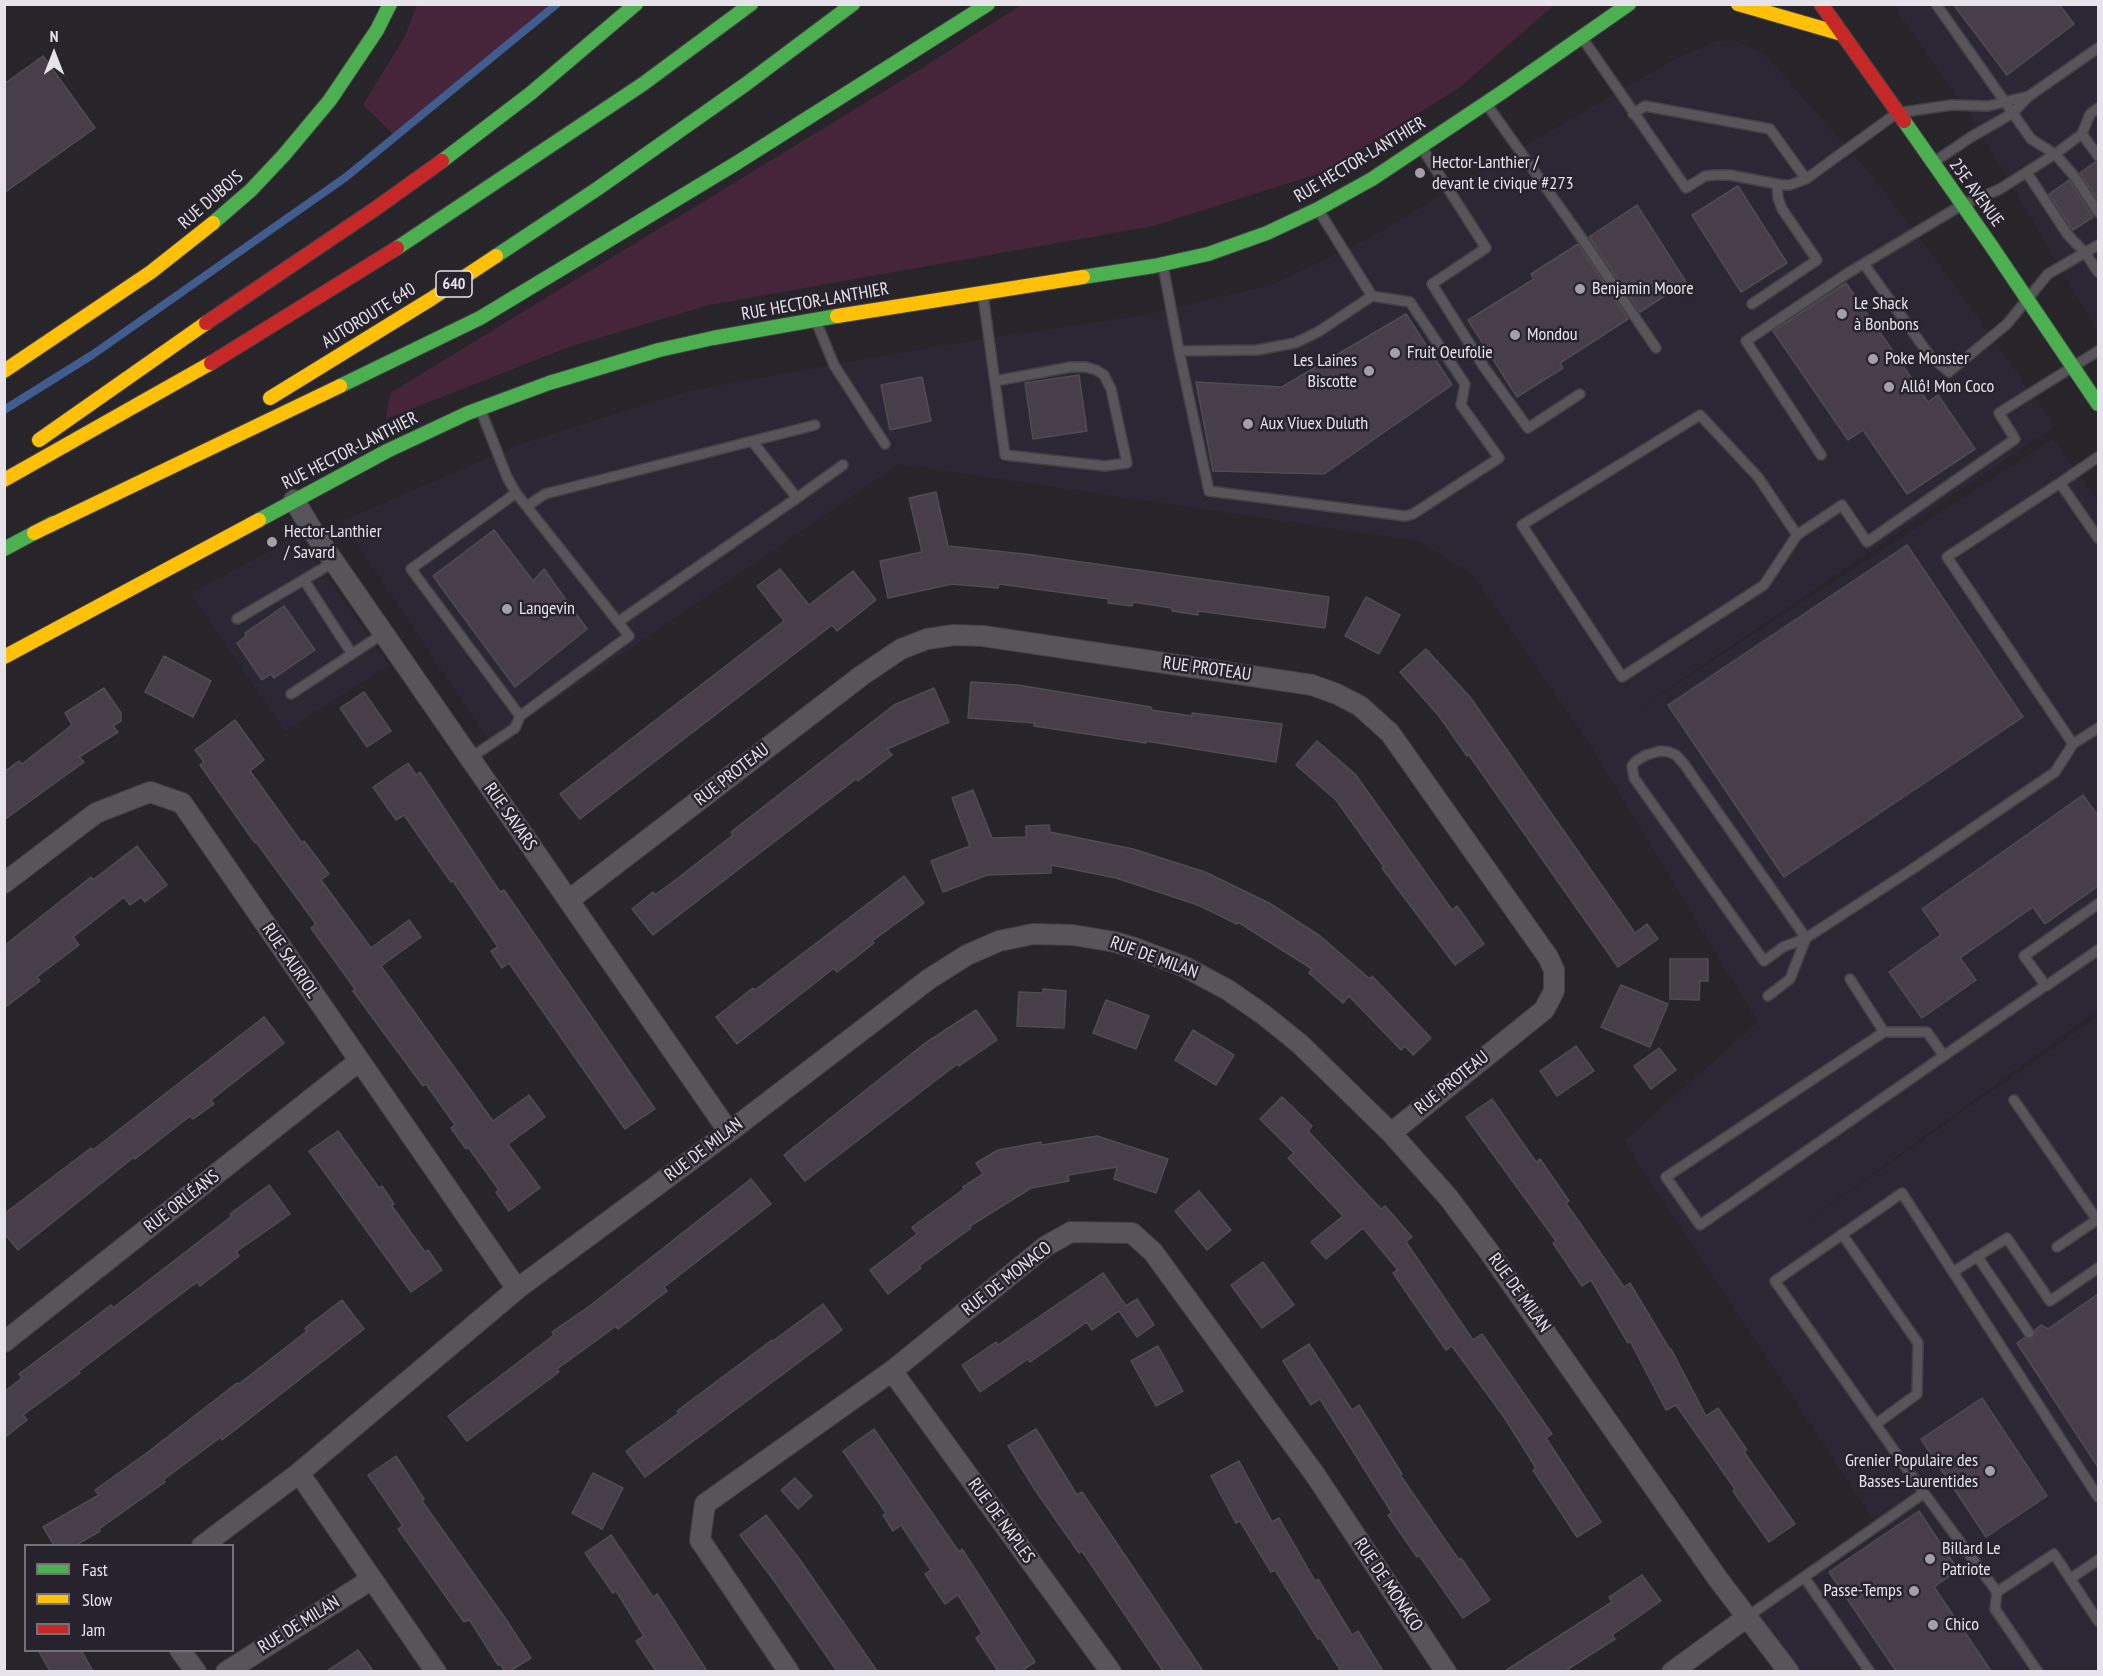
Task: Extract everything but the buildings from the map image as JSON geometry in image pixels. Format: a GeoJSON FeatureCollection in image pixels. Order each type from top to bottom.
{"type":"FeatureCollection","features":[{"type":"Feature","properties":{"kind":"main road","name":"RUE DUBOIS"},"geometry":{"type":"LineString","coordinates":[[4,371],[151,272],[251,190],[330,100],[372,38],[390,4]]}},
{"type":"Feature","properties":{"kind":"main road"},"geometry":{"type":"LineString","coordinates":[[24,451],[453,153],[531,93],[636,4]]}},
{"type":"Feature","properties":{"kind":"main road"},"geometry":{"type":"LineString","coordinates":[[4,480],[191,375],[376,262],[643,84],[751,4]]}},
{"type":"Feature","properties":{"kind":"main road","name":"AUTOROUTE 640"},"geometry":{"type":"LineString","coordinates":[[255,407],[431,299],[597,189],[746,84],[853,4]]}},
{"type":"Feature","properties":{"kind":"main road"},"geometry":{"type":"LineString","coordinates":[[34,533],[480,318],[735,164],[988,4]]}},
{"type":"Feature","properties":{"kind":"main road","name":"RUE HECTOR-LANTHIER"},"geometry":{"type":"LineString","coordinates":[[4,657],[414,437],[480,409],[566,377],[659,350],[713,338],[816,319],[1162,264],[1233,246],[1267,233],[1364,184],[1629,4]]}},
{"type":"Feature","properties":{"kind":"main road"},"geometry":{"type":"LineString","coordinates":[[1738,4],[1842,34],[1842,14]]}},
{"type":"Feature","properties":{"kind":"main road","name":"25E AVENUE"},"geometry":{"type":"LineString","coordinates":[[1821,4],[2098,404]]}},
{"type":"Feature","properties":{"kind":"main road"},"geometry":{"type":"LineString","coordinates":[[4,549],[220,428]]}},
{"type":"Feature","properties":{"kind":"street","name":"RUE SAVARS"},"geometry":{"type":"LineString","coordinates":[[294,500],[334,562],[729,1132]]}},
{"type":"Feature","properties":{"kind":"street","name":"RUE PROTEAU"},"geometry":{"type":"LineString","coordinates":[[569,900],[861,676],[901,649],[927,639],[954,635],[983,636],[1312,685],[1355,703],[1371,714],[1390,733],[1542,947],[1554,970],[1555,984],[1552,998],[1539,1015],[1391,1133]]}},
{"type":"Feature","properties":{"kind":"street","name":"RUE SAURIOL"},"geometry":{"type":"LineString","coordinates":[[4,883],[96,813],[150,792],[182,803],[517,1289]]}},
{"type":"Feature","properties":{"kind":"street","name":"RUE DE MILAN"},"geometry":{"type":"LineString","coordinates":[[203,1544],[299,1473],[517,1289],[729,1132],[892,1006],[952,964],[982,947],[1033,934],[1053,934],[1093,938],[1135,948],[1185,967],[1228,990],[1300,1044],[1391,1133],[1448,1197],[1487,1249],[1718,1579],[1789,1671]]}},
{"type":"Feature","properties":{"kind":"street","name":"RUE ORLÉANS"},"geometry":{"type":"LineString","coordinates":[[4,1342],[359,1061]]}},
{"type":"Feature","properties":{"kind":"street","name":"RUE DE MONACO"},"geometry":{"type":"LineString","coordinates":[[789,1671],[700,1540],[705,1504],[892,1371],[1046,1246],[1071,1232],[1132,1233],[1153,1252],[1316,1476],[1446,1671]]}},
{"type":"Feature","properties":{"kind":"street","name":"RUE DE NAPLES"},"geometry":{"type":"LineString","coordinates":[[892,1371],[1111,1671]]}},
{"type":"Feature","properties":{"kind":"street"},"geometry":{"type":"LineString","coordinates":[[299,1473],[436,1671]]}},
{"type":"Feature","properties":{"kind":"street","name":"RUE DE MILAN"},"geometry":{"type":"LineString","coordinates":[[226,1671],[372,1579]]}},
{"type":"Feature","properties":{"kind":"street"},"geometry":{"type":"LineString","coordinates":[[1672,1671],[1747,1617]]}},
{"type":"Feature","properties":{"kind":"street"},"geometry":{"type":"LineString","coordinates":[[182,1652],[196,1671]]}},
{"type":"Feature","properties":{"kind":"lane"},"geometry":{"type":"LineString","coordinates":[[1936,4],[2031,139],[2055,154],[2098,212]]}},
{"type":"Feature","properties":{"kind":"lane"},"geometry":{"type":"LineString","coordinates":[[1582,37],[1686,188],[1705,176],[1715,175],[1730,175],[1777,185],[1790,185],[1806,179],[1897,113],[1951,105],[1973,107],[2029,96]]}},
{"type":"Feature","properties":{"kind":"lane"},"geometry":{"type":"LineString","coordinates":[[1932,163],[2013,113],[2029,96],[2098,48]]}},
{"type":"Feature","properties":{"kind":"lane"},"geometry":{"type":"LineString","coordinates":[[1486,103],[1656,348]]}},
{"type":"Feature","properties":{"kind":"lane"},"geometry":{"type":"LineString","coordinates":[[1633,114],[1645,106],[1770,129],[1806,179]]}},
{"type":"Feature","properties":{"kind":"lane"},"geometry":{"type":"LineString","coordinates":[[1821,455],[1746,342],[1864,264],[1962,205],[2000,189],[2027,173],[2082,134],[2090,114],[2098,108]]}},
{"type":"Feature","properties":{"kind":"lane"},"geometry":{"type":"LineString","coordinates":[[2082,134],[2098,156]]}},
{"type":"Feature","properties":{"kind":"lane"},"geometry":{"type":"LineString","coordinates":[[1420,146],[1486,248],[1432,284],[1484,367],[1528,428],[1580,394]]}},
{"type":"Feature","properties":{"kind":"lane"},"geometry":{"type":"LineString","coordinates":[[2027,173],[2068,234],[2098,272]]}},
{"type":"Feature","properties":{"kind":"lane"},"geometry":{"type":"LineString","coordinates":[[1752,304],[1817,260],[1782,209],[1777,185]]}},
{"type":"Feature","properties":{"kind":"lane"},"geometry":{"type":"LineString","coordinates":[[1318,209],[1372,296]]}},
{"type":"Feature","properties":{"kind":"lane"},"geometry":{"type":"LineString","coordinates":[[1864,264],[1930,356],[1949,372],[2007,324],[2048,274],[2098,245]]}},
{"type":"Feature","properties":{"kind":"lane"},"geometry":{"type":"LineString","coordinates":[[1162,264],[1179,351],[1209,491],[1405,516],[1413,514],[1499,458],[1461,405],[1465,384],[1410,302],[1372,296],[1318,332],[1295,344],[1257,350],[1179,351]]}},
{"type":"Feature","properties":{"kind":"lane"},"geometry":{"type":"LineString","coordinates":[[983,293],[1005,455],[1105,466],[1127,463],[1111,389],[1104,375],[1096,370],[1071,368],[995,381]]}},
{"type":"Feature","properties":{"kind":"lane"},"geometry":{"type":"LineString","coordinates":[[816,319],[834,365],[885,444]]}},
{"type":"Feature","properties":{"kind":"lane"},"geometry":{"type":"LineString","coordinates":[[1797,535],[1758,477],[1700,415],[1522,525],[1622,677],[1764,585],[1797,535],[1842,505],[1867,542],[2015,439],[1999,413],[2098,351]]}},
{"type":"Feature","properties":{"kind":"lane"},"geometry":{"type":"LineString","coordinates":[[470,758],[515,728],[520,716],[629,636],[516,493],[507,477],[480,409]]}},
{"type":"Feature","properties":{"kind":"lane"},"geometry":{"type":"LineString","coordinates":[[526,506],[545,494],[815,424]]}},
{"type":"Feature","properties":{"kind":"lane"},"geometry":{"type":"LineString","coordinates":[[752,441],[796,498]]}},
{"type":"Feature","properties":{"kind":"lane"},"geometry":{"type":"LineString","coordinates":[[2073,744],[1947,557],[2098,457]]}},
{"type":"Feature","properties":{"kind":"lane"},"geometry":{"type":"LineString","coordinates":[[618,622],[843,465]]}},
{"type":"Feature","properties":{"kind":"lane"},"geometry":{"type":"LineString","coordinates":[[2060,483],[2098,538]]}},
{"type":"Feature","properties":{"kind":"lane"},"geometry":{"type":"LineString","coordinates":[[516,493],[411,569],[520,716]]}},
{"type":"Feature","properties":{"kind":"lane"},"geometry":{"type":"LineString","coordinates":[[237,619],[334,562]]}},
{"type":"Feature","properties":{"kind":"lane"},"geometry":{"type":"LineString","coordinates":[[304,580],[352,654]]}},
{"type":"Feature","properties":{"kind":"lane"},"geometry":{"type":"LineString","coordinates":[[291,694],[384,633]]}},
{"type":"Feature","properties":{"kind":"lane"},"geometry":{"type":"LineString","coordinates":[[1806,938],[1676,755],[1660,752],[1646,755],[1636,761],[1632,766],[1634,778],[1764,961],[1783,947],[1806,938],[1914,868],[2055,772],[2073,744],[2098,728]]}},
{"type":"Feature","properties":{"kind":"lane"},"geometry":{"type":"LineString","coordinates":[[2046,985],[2024,956],[2098,904]]}},
{"type":"Feature","properties":{"kind":"lane"},"geometry":{"type":"LineString","coordinates":[[1768,996],[1790,979],[1806,938]]}},
{"type":"Feature","properties":{"kind":"lane"},"geometry":{"type":"LineString","coordinates":[[1944,1056],[1927,1032],[1884,1032],[1666,1177],[1700,1225],[2098,950]]}},
{"type":"Feature","properties":{"kind":"lane"},"geometry":{"type":"LineString","coordinates":[[1850,979],[1884,1032]]}},
{"type":"Feature","properties":{"kind":"lane"},"geometry":{"type":"LineString","coordinates":[[2014,1100],[2098,1220],[2057,1247]]}},
{"type":"Feature","properties":{"kind":"lane"},"geometry":{"type":"LineString","coordinates":[[2038,1671],[1995,1609],[1997,1592],[1924,1493],[1775,1281],[1902,1193],[2098,1497]]}},
{"type":"Feature","properties":{"kind":"lane"},"geometry":{"type":"LineString","coordinates":[[1842,1234],[1918,1343],[1917,1394],[1876,1424]]}},
{"type":"Feature","properties":{"kind":"lane"},"geometry":{"type":"LineString","coordinates":[[1953,1272],[2007,1238],[2050,1301],[2098,1268]]}},
{"type":"Feature","properties":{"kind":"lane"},"geometry":{"type":"LineString","coordinates":[[1977,1256],[2029,1333]]}},
{"type":"Feature","properties":{"kind":"lane"},"geometry":{"type":"LineString","coordinates":[[1747,1617],[1924,1493]]}},
{"type":"Feature","properties":{"kind":"lane"},"geometry":{"type":"LineString","coordinates":[[1997,1592],[2054,1554],[2098,1621]]}},
{"type":"Feature","properties":{"kind":"lane"},"geometry":{"type":"LineString","coordinates":[[2070,1579],[2098,1560]]}},
{"type":"Feature","properties":{"kind":"lane"},"geometry":{"type":"LineString","coordinates":[[1804,1577],[1870,1671]]}},
{"type":"Feature","properties":{"kind":"shaded area"},"geometry":{"type":"Polygon","coordinates":[[[417,4],[552,5],[393,134],[363,105],[405,36],[417,4]]]}},
{"type":"Feature","properties":{"kind":"shaded area"},"geometry":{"type":"Polygon","coordinates":[[[1021,5],[1554,5],[1459,88],[1324,172],[1153,226],[709,305],[569,347],[386,419],[390,393],[914,73],[1021,5]]]}},
{"type":"Feature","properties":{"kind":"shaded area"},"geometry":{"type":"Polygon","coordinates":[[[1893,5],[2098,5],[2098,332],[1973,119],[1893,5]]]}},
{"type":"Feature","properties":{"kind":"shaded area"},"geometry":{"type":"Polygon","coordinates":[[[1735,40],[1764,54],[1868,171],[1945,272],[2055,426],[1631,714],[2053,439],[2098,501],[2098,1010],[1790,1234],[2098,1016],[2098,1671],[1802,1671],[1759,1616],[1882,1532],[1624,1141],[1758,1022],[1589,743],[1474,576],[1419,541],[899,464],[491,744],[342,521],[520,444],[688,391],[932,347],[1144,315],[1271,285],[1370,238],[1677,58],[1717,41],[1735,40]]]}},
{"type":"Feature","properties":{"kind":"shaded area"},"geometry":{"type":"Polygon","coordinates":[[[296,537],[389,665],[285,731],[191,593],[296,537]]]}},
{"type":"Feature","properties":{"kind":"waterway"},"geometry":{"type":"LineString","coordinates":[[4,410],[92,355],[346,177],[557,4]]}},
{"type":"Feature","properties":{"kind":"traffic: fast"},"geometry":{"type":"LineString","coordinates":[[213,223],[251,190],[330,100],[377,30],[390,4]]}},
{"type":"Feature","properties":{"kind":"traffic: fast"},"geometry":{"type":"LineString","coordinates":[[442,161],[531,93],[636,4]]}},
{"type":"Feature","properties":{"kind":"traffic: fast"},"geometry":{"type":"LineString","coordinates":[[397,248],[643,84],[751,4]]}},
{"type":"Feature","properties":{"kind":"traffic: fast"},"geometry":{"type":"LineString","coordinates":[[496,256],[597,189],[746,84],[853,4]]}},
{"type":"Feature","properties":{"kind":"traffic: fast"},"geometry":{"type":"LineString","coordinates":[[340,386],[480,318],[735,164],[988,4]]}},
{"type":"Feature","properties":{"kind":"traffic: fast"},"geometry":{"type":"LineString","coordinates":[[1083,277],[1154,266],[1208,254],[1267,233],[1318,209],[1372,179],[1629,4]]}},
{"type":"Feature","properties":{"kind":"traffic: fast"},"geometry":{"type":"LineString","coordinates":[[1904,121],[2098,404]]}},
{"type":"Feature","properties":{"kind":"traffic: fast"},"geometry":{"type":"LineString","coordinates":[[259,520],[387,451],[468,413],[549,383],[659,350],[837,316]]}},
{"type":"Feature","properties":{"kind":"traffic: fast"},"geometry":{"type":"LineString","coordinates":[[4,549],[53,523]]}},
{"type":"Feature","properties":{"kind":"traffic: slow"},"geometry":{"type":"LineString","coordinates":[[1738,4],[1842,34]]}},
{"type":"Feature","properties":{"kind":"traffic: slow"},"geometry":{"type":"LineString","coordinates":[[4,371],[151,272],[213,223]]}},
{"type":"Feature","properties":{"kind":"traffic: slow"},"geometry":{"type":"LineString","coordinates":[[270,398],[431,299],[496,256]]}},
{"type":"Feature","properties":{"kind":"traffic: slow"},"geometry":{"type":"LineString","coordinates":[[837,316],[1083,277]]}},
{"type":"Feature","properties":{"kind":"traffic: slow"},"geometry":{"type":"LineString","coordinates":[[39,440],[206,323]]}},
{"type":"Feature","properties":{"kind":"traffic: slow"},"geometry":{"type":"LineString","coordinates":[[4,480],[211,363]]}},
{"type":"Feature","properties":{"kind":"traffic: slow"},"geometry":{"type":"LineString","coordinates":[[34,533],[340,386]]}},
{"type":"Feature","properties":{"kind":"traffic: slow"},"geometry":{"type":"LineString","coordinates":[[4,657],[259,520]]}},
{"type":"Feature","properties":{"kind":"traffic: jam"},"geometry":{"type":"LineString","coordinates":[[1821,4],[1904,121]]}},
{"type":"Feature","properties":{"kind":"traffic: jam"},"geometry":{"type":"LineString","coordinates":[[206,323],[442,161]]}},
{"type":"Feature","properties":{"kind":"traffic: jam"},"geometry":{"type":"LineString","coordinates":[[211,363],[397,248]]}},
{"type":"Feature","properties":{"kind":"place","name":"Hector-Lanthier / devant le civique #273"},"geometry":{"type":"Point","coordinates":[1420,173]}},
{"type":"Feature","properties":{"kind":"place","name":"Benjamin Moore"},"geometry":{"type":"Point","coordinates":[1580,289]}},
{"type":"Feature","properties":{"kind":"place","name":"Le Shack à Bonbons"},"geometry":{"type":"Point","coordinates":[1842,314]}},
{"type":"Feature","properties":{"kind":"place","name":"Mondou"},"geometry":{"type":"Point","coordinates":[1515,335]}},
{"type":"Feature","properties":{"kind":"place","name":"Fruit Oeufolie"},"geometry":{"type":"Point","coordinates":[1395,353]}},
{"type":"Feature","properties":{"kind":"place","name":"Poke Monster"},"geometry":{"type":"Point","coordinates":[1873,359]}},
{"type":"Feature","properties":{"kind":"place","name":"Les Laines Biscotte"},"geometry":{"type":"Point","coordinates":[1369,371]}},
{"type":"Feature","properties":{"kind":"place","name":"Allô! Mon Coco"},"geometry":{"type":"Point","coordinates":[1889,387]}},
{"type":"Feature","properties":{"kind":"place","name":"Aux Viuex Duluth"},"geometry":{"type":"Point","coordinates":[1248,424]}},
{"type":"Feature","properties":{"kind":"place","name":"Hector-Lanthier / Savard"},"geometry":{"type":"Point","coordinates":[272,542]}},
{"type":"Feature","properties":{"kind":"place","name":"Langevin"},"geometry":{"type":"Point","coordinates":[507,609]}},
{"type":"Feature","properties":{"kind":"place","name":"Grenier Populaire des Basses-Laurentides"},"geometry":{"type":"Point","coordinates":[1990,1471]}},
{"type":"Feature","properties":{"kind":"place","name":"Billard Le Patriote"},"geometry":{"type":"Point","coordinates":[1930,1559]}},
{"type":"Feature","properties":{"kind":"place","name":"Passe-Temps"},"geometry":{"type":"Point","coordinates":[1914,1591]}},
{"type":"Feature","properties":{"kind":"place","name":"Chico"},"geometry":{"type":"Point","coordinates":[1933,1625]}}]}
